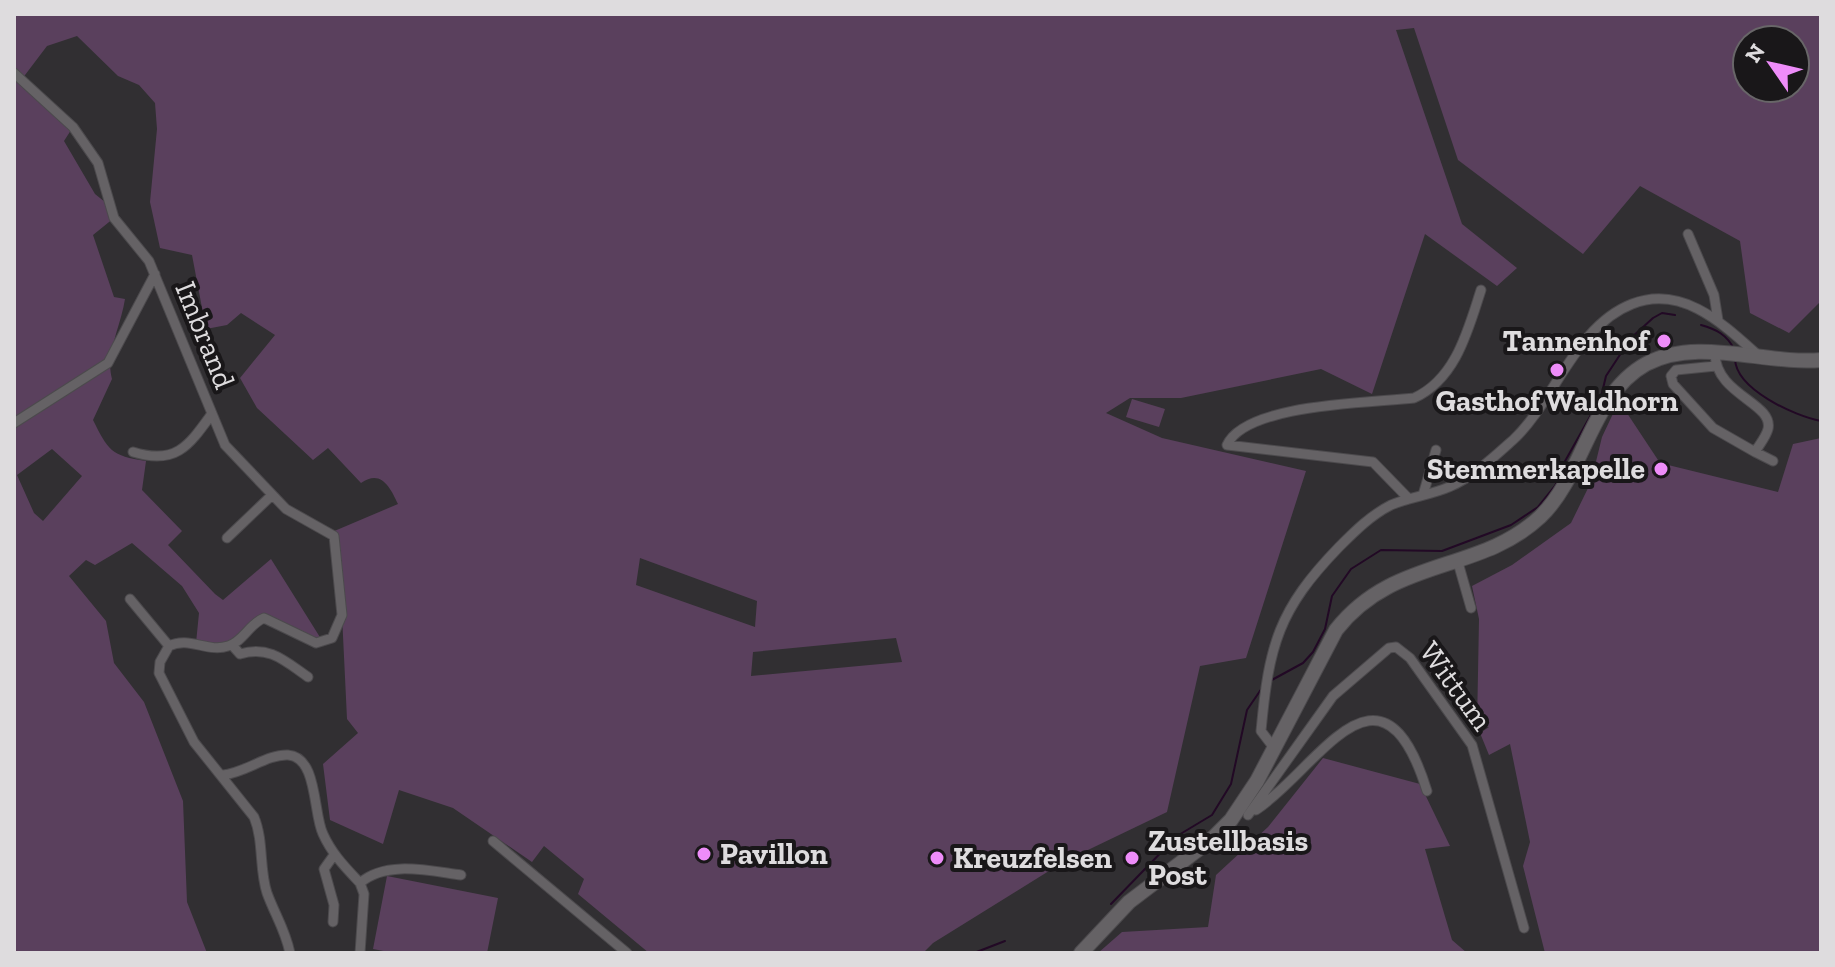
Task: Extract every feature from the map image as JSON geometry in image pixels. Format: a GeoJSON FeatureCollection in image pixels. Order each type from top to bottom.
{"type":"FeatureCollection","features":[{"type":"Feature","properties":{"kind":"main road"},"geometry":{"type":"LineString","coordinates":[[1081,953],[1129,902],[1212,839],[1231,820],[1274,748],[1336,630],[1351,611],[1397,579],[1506,541],[1523,531],[1554,502],[1624,380],[1647,364],[1669,356],[1821,360]]}},
{"type":"Feature","properties":{"kind":"street","name":"Imbrand"},"geometry":{"type":"LineString","coordinates":[[14,73],[73,127],[98,163],[114,218],[149,261],[195,366],[211,415],[235,459],[271,496],[296,516],[334,536],[342,615],[340,627],[332,638],[316,643],[264,618],[232,645]]}},
{"type":"Feature","properties":{"kind":"street"},"geometry":{"type":"LineString","coordinates":[[1688,234],[1714,295],[1718,320]]}},
{"type":"Feature","properties":{"kind":"street","name":"Imbrand"},"geometry":{"type":"LineString","coordinates":[[14,423],[108,363],[155,274]]}},
{"type":"Feature","properties":{"kind":"street"},"geometry":{"type":"LineString","coordinates":[[1409,499],[1373,462],[1227,445],[1235,434],[1290,411],[1414,398],[1424,394],[1439,382],[1454,359],[1466,336],[1481,290]]}},
{"type":"Feature","properties":{"kind":"street"},"geometry":{"type":"LineString","coordinates":[[1274,748],[1261,731],[1266,679],[1269,659],[1296,595],[1358,529],[1384,509],[1461,481],[1515,438],[1608,318],[1632,304],[1662,298],[1694,306],[1718,320],[1761,359]]}},
{"type":"Feature","properties":{"kind":"street"},"geometry":{"type":"LineString","coordinates":[[1755,452],[1768,430],[1768,420],[1758,407],[1723,382],[1719,359],[1676,370],[1671,376],[1673,384],[1713,428],[1755,452],[1773,461]]}},
{"type":"Feature","properties":{"kind":"street","name":"Imbrand"},"geometry":{"type":"LineString","coordinates":[[133,452],[151,457],[175,454],[196,437],[211,415]]}},
{"type":"Feature","properties":{"kind":"street"},"geometry":{"type":"LineString","coordinates":[[1423,495],[1436,450]]}},
{"type":"Feature","properties":{"kind":"street"},"geometry":{"type":"LineString","coordinates":[[227,538],[271,496]]}},
{"type":"Feature","properties":{"kind":"street"},"geometry":{"type":"LineString","coordinates":[[1457,559],[1471,608]]}},
{"type":"Feature","properties":{"kind":"street"},"geometry":{"type":"LineString","coordinates":[[130,599],[169,646]]}},
{"type":"Feature","properties":{"kind":"street"},"geometry":{"type":"LineString","coordinates":[[290,953],[285,929],[267,893],[260,830],[254,817],[194,742],[159,673],[160,662],[169,646],[185,641],[217,648],[232,645],[240,654],[262,649],[277,655],[308,677]]}},
{"type":"Feature","properties":{"kind":"street","name":"Wittum"},"geometry":{"type":"LineString","coordinates":[[1248,815],[1333,696],[1389,648],[1396,647],[1410,658],[1475,753],[1524,928]]}},
{"type":"Feature","properties":{"kind":"street"},"geometry":{"type":"LineString","coordinates":[[1231,820],[1261,807],[1333,737],[1367,721],[1388,725],[1402,738],[1411,751],[1427,791]]}},
{"type":"Feature","properties":{"kind":"street"},"geometry":{"type":"LineString","coordinates":[[223,775],[236,774],[285,754],[296,757],[305,765],[321,831],[334,855],[360,883],[364,894],[360,953]]}},
{"type":"Feature","properties":{"kind":"street"},"geometry":{"type":"LineString","coordinates":[[493,841],[627,953]]}},
{"type":"Feature","properties":{"kind":"street"},"geometry":{"type":"LineString","coordinates":[[333,922],[334,905],[324,869],[334,855]]}},
{"type":"Feature","properties":{"kind":"street"},"geometry":{"type":"LineString","coordinates":[[360,883],[376,873],[398,870],[461,875]]}},
{"type":"Feature","properties":{"kind":"shaded area"},"geometry":{"type":"Polygon","coordinates":[[[14,14],[1821,14],[1821,301],[1789,333],[1750,313],[1740,241],[1640,186],[1583,254],[1458,160],[1414,28],[1396,30],[1462,224],[1517,268],[1497,286],[1425,234],[1372,394],[1321,369],[1181,398],[1130,398],[1106,413],[1162,438],[1306,471],[1246,658],[1200,666],[1167,812],[1065,861],[933,943],[923,953],[649,953],[578,894],[584,879],[544,846],[532,862],[453,808],[399,790],[383,844],[330,820],[323,764],[358,733],[347,719],[342,615],[332,532],[398,504],[384,482],[374,478],[361,483],[328,448],[313,460],[257,408],[240,378],[275,335],[241,313],[227,325],[206,329],[192,255],[160,248],[150,202],[157,129],[155,103],[139,85],[118,76],[77,36],[47,46],[22,79],[73,127],[64,141],[95,194],[110,206],[114,218],[93,235],[114,297],[125,299],[112,350],[112,379],[93,420],[112,450],[125,457],[146,461],[142,490],[182,531],[168,545],[215,594],[223,600],[271,559],[323,642],[264,618],[232,645],[196,643],[199,613],[182,586],[132,543],[95,565],[86,560],[69,576],[106,621],[114,663],[144,702],[183,801],[187,902],[207,953],[14,953],[14,14]],[[52,449],[17,475],[34,513],[43,521],[82,476],[52,449]],[[640,558],[636,585],[755,627],[757,601],[640,558]],[[896,638],[753,652],[751,676],[902,662],[896,638]]]}},
{"type":"Feature","properties":{"kind":"shaded area"},"geometry":{"type":"Polygon","coordinates":[[[1132,399],[1165,409],[1159,427],[1126,417],[1132,399]]]}},
{"type":"Feature","properties":{"kind":"shaded area"},"geometry":{"type":"Polygon","coordinates":[[[1619,401],[1660,463],[1778,492],[1793,444],[1821,438],[1821,953],[1545,953],[1523,866],[1530,842],[1510,744],[1489,755],[1480,733],[1489,727],[1477,726],[1479,619],[1472,586],[1512,565],[1571,523],[1591,482],[1602,437],[1619,401]]]}},
{"type":"Feature","properties":{"kind":"shaded area"},"geometry":{"type":"Polygon","coordinates":[[[1323,758],[1420,784],[1450,846],[1425,849],[1452,940],[1467,953],[1098,953],[1122,932],[1208,927],[1216,875],[1268,827],[1323,758]]]}},
{"type":"Feature","properties":{"kind":"shaded area"},"geometry":{"type":"Polygon","coordinates":[[[387,876],[498,898],[487,953],[394,953],[373,949],[387,876]]]}},
{"type":"Feature","properties":{"kind":"waterway"},"geometry":{"type":"LineString","coordinates":[[1270,681],[1303,663],[1313,652],[1325,629],[1332,596],[1351,569],[1381,550],[1442,551],[1511,525],[1538,507],[1555,486],[1564,463],[1601,397],[1606,376],[1631,338],[1662,313],[1675,315]]}},
{"type":"Feature","properties":{"kind":"waterway"},"geometry":{"type":"LineString","coordinates":[[1701,325],[1720,333],[1734,349]]}},
{"type":"Feature","properties":{"kind":"waterway"},"geometry":{"type":"LineString","coordinates":[[1735,359],[1745,381],[1768,399],[1821,421]]}},
{"type":"Feature","properties":{"kind":"waterway"},"geometry":{"type":"LineString","coordinates":[[1111,904],[1177,836],[1212,815],[1231,784],[1247,710],[1262,688]]}},
{"type":"Feature","properties":{"kind":"waterway"},"geometry":{"type":"LineString","coordinates":[[974,953],[1005,941]]}},
{"type":"Feature","properties":{"kind":"place","name":"Tannenhof"},"geometry":{"type":"Point","coordinates":[1664,341]}},
{"type":"Feature","properties":{"kind":"place","name":"Gasthof Waldhorn"},"geometry":{"type":"Point","coordinates":[1557,370]}},
{"type":"Feature","properties":{"kind":"place","name":"Stemmerkapelle"},"geometry":{"type":"Point","coordinates":[1661,469]}},
{"type":"Feature","properties":{"kind":"place","name":"Pavillon"},"geometry":{"type":"Point","coordinates":[704,854]}},
{"type":"Feature","properties":{"kind":"place","name":"Kreuzfelsen"},"geometry":{"type":"Point","coordinates":[937,858]}},
{"type":"Feature","properties":{"kind":"place","name":"Zustellbasis Post"},"geometry":{"type":"Point","coordinates":[1132,858]}}]}
